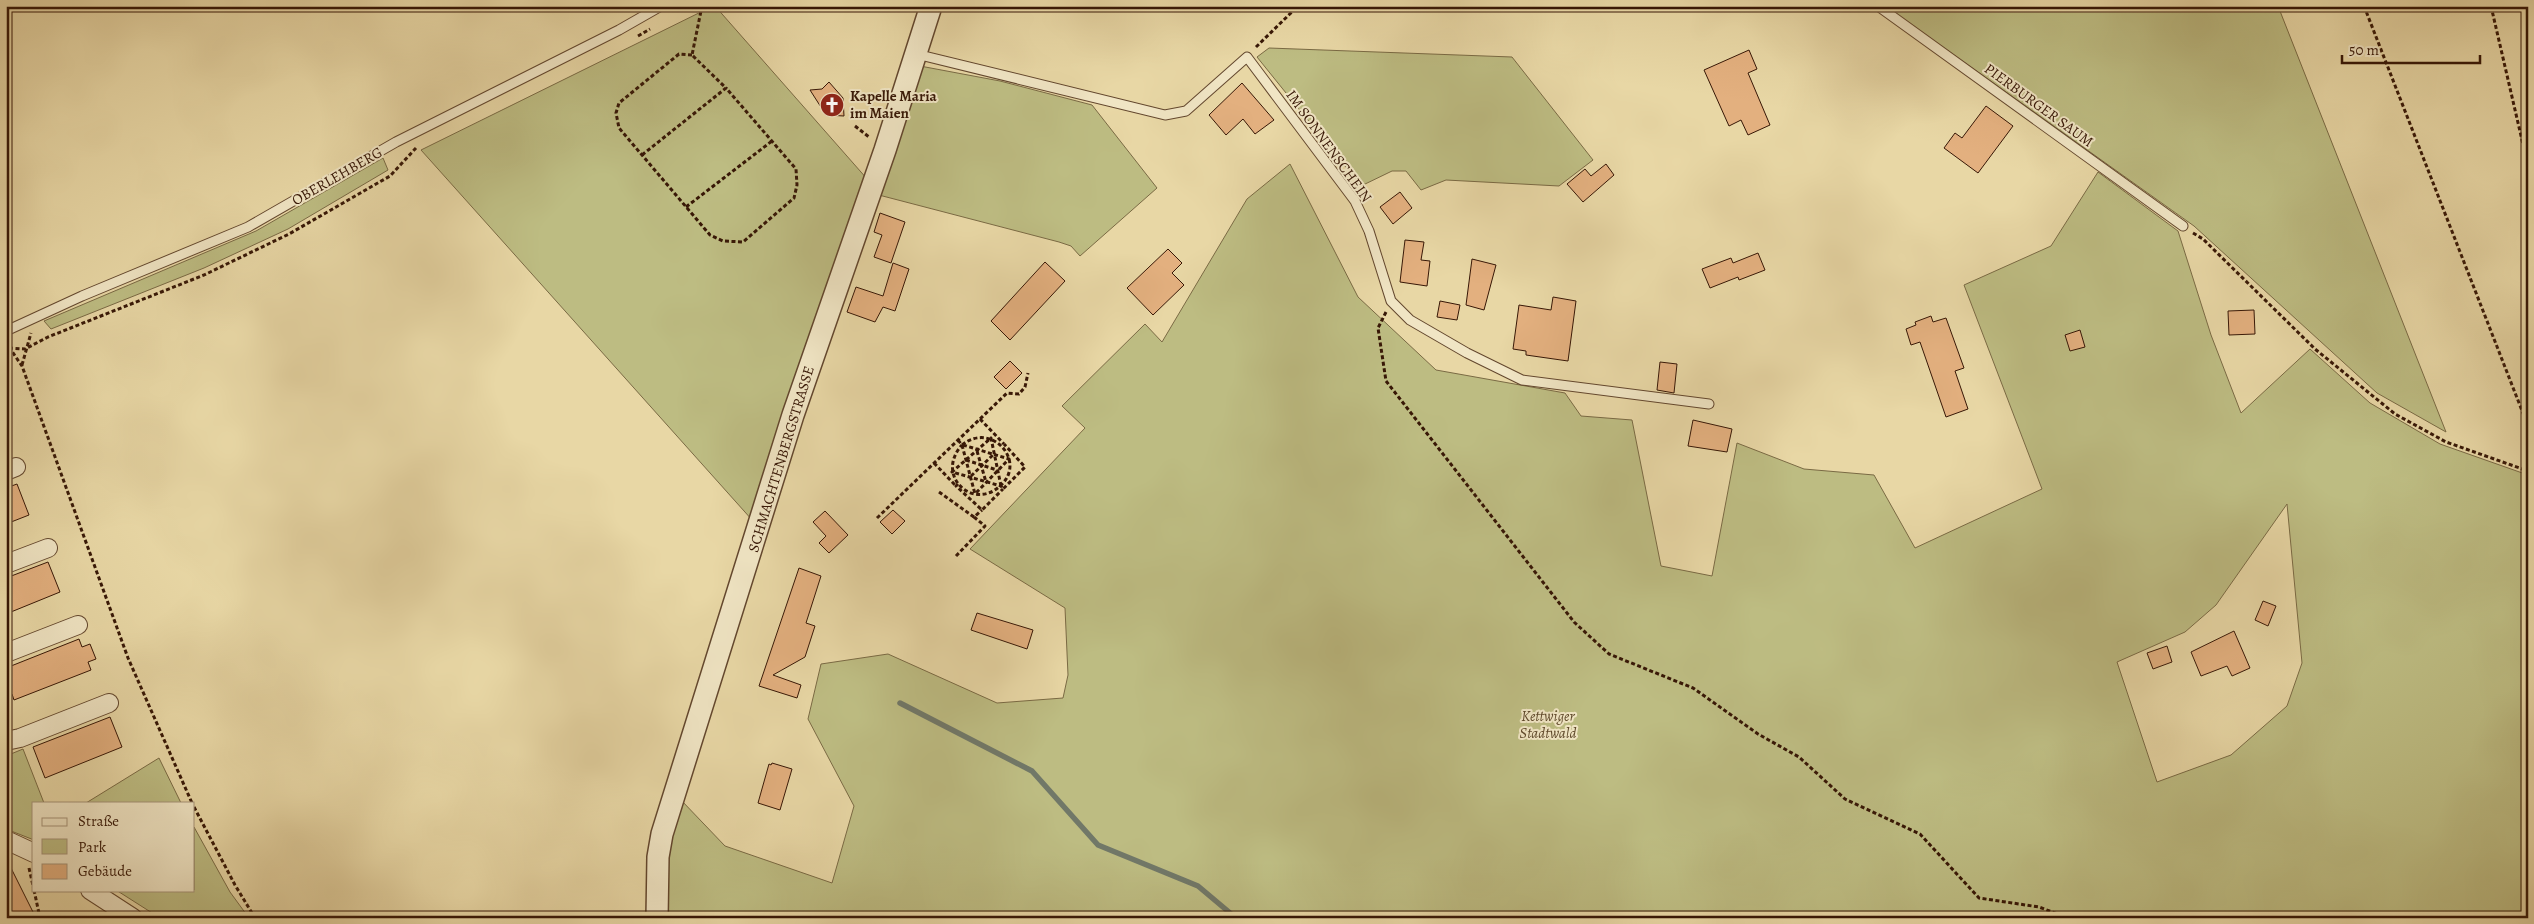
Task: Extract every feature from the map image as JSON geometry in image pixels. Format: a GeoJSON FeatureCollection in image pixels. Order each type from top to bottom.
{"type":"FeatureCollection","features":[{"type":"Feature","properties":{"kind":"street","name":"SCHMACHTENBERGSTRASSE"},"geometry":{"type":"LineString","coordinates":[[657,918],[658,857],[662,834],[793,415],[931,6]]}},
{"type":"Feature","properties":{"kind":"street"},"geometry":{"type":"LineString","coordinates":[[6,564],[48,548]]}},
{"type":"Feature","properties":{"kind":"street"},"geometry":{"type":"LineString","coordinates":[[6,654],[78,625]]}},
{"type":"Feature","properties":{"kind":"street"},"geometry":{"type":"LineString","coordinates":[[6,741],[20,738],[109,702]]}},
{"type":"Feature","properties":{"kind":"street"},"geometry":{"type":"LineString","coordinates":[[6,840],[32,852]]}},
{"type":"Feature","properties":{"kind":"street"},"geometry":{"type":"LineString","coordinates":[[93,892],[133,918]]}},
{"type":"Feature","properties":{"kind":"lane","name":"OBERLEHBERG"},"geometry":{"type":"LineString","coordinates":[[6,331],[37,316],[248,227],[396,142],[619,30],[661,6]]}},
{"type":"Feature","properties":{"kind":"lane","name":"PIERBURGER SAUM"},"geometry":{"type":"LineString","coordinates":[[1878,6],[2182,226]]}},
{"type":"Feature","properties":{"kind":"lane"},"geometry":{"type":"LineString","coordinates":[[916,54],[1164,115],[1186,111],[1246,57]]}},
{"type":"Feature","properties":{"kind":"lane","name":"IM SONNENSCHEIN"},"geometry":{"type":"LineString","coordinates":[[1246,57],[1355,201],[1369,231],[1391,301],[1410,320],[1467,353],[1522,380],[1709,404]]}},
{"type":"Feature","properties":{"kind":"path"},"geometry":{"type":"LineString","coordinates":[[692,55],[702,6]]}},
{"type":"Feature","properties":{"kind":"path"},"geometry":{"type":"LineString","coordinates":[[1246,57],[1298,6]]}},
{"type":"Feature","properties":{"kind":"path"},"geometry":{"type":"LineString","coordinates":[[2364,6],[2528,426]]}},
{"type":"Feature","properties":{"kind":"path"},"geometry":{"type":"LineString","coordinates":[[2491,6],[2528,166]]}},
{"type":"Feature","properties":{"kind":"path"},"geometry":{"type":"LineString","coordinates":[[630,41],[654,26]]}},
{"type":"Feature","properties":{"kind":"path"},"geometry":{"type":"LineString","coordinates":[[679,54],[692,55],[726,88],[796,169],[797,185],[794,198],[743,242],[723,241],[710,235],[619,128],[616,113],[619,102],[679,54]]}},
{"type":"Feature","properties":{"kind":"path"},"geometry":{"type":"LineString","coordinates":[[642,155],[726,88]]}},
{"type":"Feature","properties":{"kind":"path"},"geometry":{"type":"LineString","coordinates":[[686,208],[772,141]]}},
{"type":"Feature","properties":{"kind":"path"},"geometry":{"type":"LineString","coordinates":[[9,348],[25,349],[48,336],[204,275],[289,234],[390,176],[420,143]]}},
{"type":"Feature","properties":{"kind":"path"},"geometry":{"type":"LineString","coordinates":[[2182,226],[2203,240],[2315,348],[2395,414],[2446,442],[2528,471]]}},
{"type":"Feature","properties":{"kind":"path"},"geometry":{"type":"LineString","coordinates":[[1391,301],[1378,328],[1386,382],[1574,622],[1609,654],[1693,688],[1758,734],[1799,757],[1845,799],[1920,834],[1979,898],[2039,907],[2068,918]]}},
{"type":"Feature","properties":{"kind":"path"},"geometry":{"type":"LineString","coordinates":[[22,366],[25,349],[37,316]]}},
{"type":"Feature","properties":{"kind":"path"},"geometry":{"type":"LineString","coordinates":[[6,343],[22,366],[128,658],[192,802]]}},
{"type":"Feature","properties":{"kind":"path"},"geometry":{"type":"LineString","coordinates":[[877,518],[1007,393],[1019,394],[1026,387],[1028,373]]}},
{"type":"Feature","properties":{"kind":"path"},"geometry":{"type":"LineString","coordinates":[[974,517],[1002,487],[1025,467],[1002,445],[980,418]]}},
{"type":"Feature","properties":{"kind":"path"},"geometry":{"type":"LineString","coordinates":[[978,436],[991,438],[1002,445],[1009,458],[1009,472],[1002,487],[992,492],[975,494],[958,485],[952,472],[956,452],[970,439],[978,436]]}},
{"type":"Feature","properties":{"kind":"path"},"geometry":{"type":"LineString","coordinates":[[952,472],[991,438]]}},
{"type":"Feature","properties":{"kind":"path"},"geometry":{"type":"LineString","coordinates":[[991,438],[1002,487]]}},
{"type":"Feature","properties":{"kind":"path"},"geometry":{"type":"LineString","coordinates":[[958,440],[962,445],[975,494]]}},
{"type":"Feature","properties":{"kind":"path"},"geometry":{"type":"LineString","coordinates":[[962,445],[1009,458]]}},
{"type":"Feature","properties":{"kind":"path"},"geometry":{"type":"LineString","coordinates":[[977,450],[986,482]]}},
{"type":"Feature","properties":{"kind":"path"},"geometry":{"type":"LineString","coordinates":[[971,477],[994,454]]}},
{"type":"Feature","properties":{"kind":"path"},"geometry":{"type":"LineString","coordinates":[[975,494],[1009,458]]}},
{"type":"Feature","properties":{"kind":"path"},"geometry":{"type":"LineString","coordinates":[[966,460],[998,470]]}},
{"type":"Feature","properties":{"kind":"path"},"geometry":{"type":"LineString","coordinates":[[934,463],[982,510]]}},
{"type":"Feature","properties":{"kind":"path"},"geometry":{"type":"LineString","coordinates":[[952,472],[1002,487]]}},
{"type":"Feature","properties":{"kind":"path"},"geometry":{"type":"LineString","coordinates":[[939,492],[985,526],[956,556]]}},
{"type":"Feature","properties":{"kind":"path"},"geometry":{"type":"LineString","coordinates":[[195,809],[235,885],[255,918]]}},
{"type":"Feature","properties":{"kind":"path"},"geometry":{"type":"LineString","coordinates":[[34,892],[40,918]]}},
{"type":"Feature","properties":{"kind":"green space"},"geometry":{"type":"Polygon","coordinates":[[[713,6],[868,180],[753,521],[421,150],[713,6]]]}},
{"type":"Feature","properties":{"kind":"green space"},"geometry":{"type":"Polygon","coordinates":[[[1885,6],[2278,6],[2446,432],[2377,393],[2194,226],[1885,6]]]}},
{"type":"Feature","properties":{"kind":"green space"},"geometry":{"type":"Polygon","coordinates":[[[1269,48],[1512,57],[1593,160],[1559,186],[1446,180],[1421,190],[1406,171],[1392,171],[1361,186],[1257,57],[1269,48]]]}},
{"type":"Feature","properties":{"kind":"green space"},"geometry":{"type":"Polygon","coordinates":[[[920,66],[1000,81],[1092,105],[1157,188],[1080,256],[1071,246],[1059,242],[875,194],[920,66]]]}},
{"type":"Feature","properties":{"kind":"green space"},"geometry":{"type":"Polygon","coordinates":[[[383,158],[388,170],[288,229],[204,268],[51,329],[44,321],[256,231],[383,158]]]}},
{"type":"Feature","properties":{"kind":"green space","name":"Kettwiger Stadtwald"},"geometry":{"type":"Polygon","coordinates":[[[1290,164],[1358,297],[1436,370],[1565,393],[1581,416],[1632,420],[1661,566],[1712,576],[1737,443],[1804,469],[1874,475],[1915,548],[2042,489],[1964,285],[2051,246],[2098,172],[2178,231],[2211,335],[2241,413],[2310,349],[2370,403],[2440,444],[2528,475],[2528,918],[662,918],[663,856],[681,800],[725,846],[832,883],[854,806],[808,719],[821,664],[888,654],[997,703],[1063,698],[1068,675],[1065,608],[970,549],[1085,428],[1062,406],[1145,324],[1162,342],[1247,199],[1290,164]],[[2287,504],[2216,605],[2185,632],[2117,662],[2157,782],[2231,755],[2287,706],[2302,663],[2287,504]]]}},
{"type":"Feature","properties":{"kind":"green space"},"geometry":{"type":"Polygon","coordinates":[[[23,749],[44,802],[32,802],[32,839],[6,829],[6,756],[23,749]]]}},
{"type":"Feature","properties":{"kind":"green space"},"geometry":{"type":"Polygon","coordinates":[[[159,758],[181,802],[88,802],[159,758]]]}},
{"type":"Feature","properties":{"kind":"green space"},"geometry":{"type":"Polygon","coordinates":[[[195,829],[230,892],[249,918],[160,918],[119,892],[195,892],[195,829]]]}},
{"type":"Feature","properties":{"kind":"building"},"geometry":{"type":"Polygon","coordinates":[[[1749,50],[1757,69],[1748,73],[1770,125],[1748,135],[1741,120],[1729,126],[1704,70],[1749,50]]]}},
{"type":"Feature","properties":{"kind":"building","name":"Kapelle Maria im Maien"},"geometry":{"type":"Polygon","coordinates":[[[829,82],[843,98],[844,116],[826,115],[810,90],[822,89],[829,82]]]}},
{"type":"Feature","properties":{"kind":"building"},"geometry":{"type":"Polygon","coordinates":[[[1242,83],[1274,120],[1255,134],[1243,119],[1226,135],[1209,115],[1242,83]]]}},
{"type":"Feature","properties":{"kind":"building"},"geometry":{"type":"Polygon","coordinates":[[[1986,106],[2013,126],[1978,173],[1944,148],[1955,133],[1962,138],[1986,106]]]}},
{"type":"Feature","properties":{"kind":"building"},"geometry":{"type":"Polygon","coordinates":[[[1606,164],[1614,175],[1583,202],[1567,184],[1585,169],[1591,176],[1606,164]]]}},
{"type":"Feature","properties":{"kind":"building"},"geometry":{"type":"Polygon","coordinates":[[[1400,192],[1412,208],[1393,224],[1380,207],[1400,192]]]}},
{"type":"Feature","properties":{"kind":"building"},"geometry":{"type":"Polygon","coordinates":[[[880,213],[905,222],[891,263],[874,257],[882,235],[874,232],[880,213]]]}},
{"type":"Feature","properties":{"kind":"building"},"geometry":{"type":"Polygon","coordinates":[[[1405,240],[1424,242],[1421,260],[1430,261],[1427,286],[1400,282],[1405,240]]]}},
{"type":"Feature","properties":{"kind":"building"},"geometry":{"type":"Polygon","coordinates":[[[1168,249],[1182,263],[1172,273],[1184,285],[1153,315],[1127,288],[1168,249]]]}},
{"type":"Feature","properties":{"kind":"building"},"geometry":{"type":"Polygon","coordinates":[[[1758,253],[1765,270],[1739,280],[1738,277],[1710,288],[1702,269],[1731,258],[1733,263],[1758,253]]]}},
{"type":"Feature","properties":{"kind":"building"},"geometry":{"type":"Polygon","coordinates":[[[1472,259],[1496,265],[1484,310],[1466,305],[1472,259]]]}},
{"type":"Feature","properties":{"kind":"building"},"geometry":{"type":"Polygon","coordinates":[[[1045,262],[1065,281],[1010,340],[991,321],[1045,262]]]}},
{"type":"Feature","properties":{"kind":"building"},"geometry":{"type":"Polygon","coordinates":[[[893,263],[909,269],[895,311],[883,307],[875,322],[847,312],[856,287],[883,296],[893,263]]]}},
{"type":"Feature","properties":{"kind":"building"},"geometry":{"type":"Polygon","coordinates":[[[1553,297],[1576,301],[1568,361],[1526,355],[1526,351],[1513,349],[1519,305],[1551,310],[1553,297]]]}},
{"type":"Feature","properties":{"kind":"building"},"geometry":{"type":"Polygon","coordinates":[[[1440,301],[1460,305],[1457,320],[1437,317],[1440,301]]]}},
{"type":"Feature","properties":{"kind":"building"},"geometry":{"type":"Polygon","coordinates":[[[2254,310],[2255,334],[2229,335],[2228,311],[2254,310]]]}},
{"type":"Feature","properties":{"kind":"building"},"geometry":{"type":"Polygon","coordinates":[[[1931,316],[1933,322],[1946,318],[1964,368],[1955,371],[1968,409],[1946,417],[1920,342],[1911,345],[1906,329],[1916,325],[1915,322],[1931,316]]]}},
{"type":"Feature","properties":{"kind":"building"},"geometry":{"type":"Polygon","coordinates":[[[2080,330],[2085,347],[2070,351],[2065,335],[2080,330]]]}},
{"type":"Feature","properties":{"kind":"building"},"geometry":{"type":"Polygon","coordinates":[[[1010,361],[1022,373],[1006,389],[994,377],[1010,361]]]}},
{"type":"Feature","properties":{"kind":"building"},"geometry":{"type":"Polygon","coordinates":[[[1660,362],[1677,364],[1674,393],[1657,390],[1660,362]]]}},
{"type":"Feature","properties":{"kind":"building"},"geometry":{"type":"Polygon","coordinates":[[[1693,420],[1732,429],[1727,452],[1688,446],[1693,420]]]}},
{"type":"Feature","properties":{"kind":"building"},"geometry":{"type":"Polygon","coordinates":[[[17,484],[29,515],[6,524],[6,488],[17,484]]]}},
{"type":"Feature","properties":{"kind":"building"},"geometry":{"type":"Polygon","coordinates":[[[893,510],[905,521],[892,534],[880,522],[893,510]]]}},
{"type":"Feature","properties":{"kind":"building"},"geometry":{"type":"Polygon","coordinates":[[[825,511],[848,535],[829,553],[819,543],[826,536],[813,522],[825,511]]]}},
{"type":"Feature","properties":{"kind":"building"},"geometry":{"type":"Polygon","coordinates":[[[48,562],[60,592],[6,614],[6,578],[48,562]]]}},
{"type":"Feature","properties":{"kind":"building"},"geometry":{"type":"Polygon","coordinates":[[[799,568],[821,576],[806,623],[815,626],[805,657],[773,675],[801,685],[797,698],[759,686],[799,568]]]}},
{"type":"Feature","properties":{"kind":"building"},"geometry":{"type":"Polygon","coordinates":[[[2263,601],[2276,606],[2268,626],[2255,620],[2263,601]]]}},
{"type":"Feature","properties":{"kind":"building"},"geometry":{"type":"Polygon","coordinates":[[[977,613],[1033,630],[1027,649],[971,630],[977,613]]]}},
{"type":"Feature","properties":{"kind":"building"},"geometry":{"type":"Polygon","coordinates":[[[2234,631],[2250,668],[2232,676],[2227,666],[2201,676],[2191,652],[2234,631]]]}},
{"type":"Feature","properties":{"kind":"building"},"geometry":{"type":"Polygon","coordinates":[[[79,639],[82,647],[90,644],[96,659],[88,662],[91,670],[14,700],[12,694],[6,696],[6,668],[79,639]]]}},
{"type":"Feature","properties":{"kind":"building"},"geometry":{"type":"Polygon","coordinates":[[[2167,646],[2172,662],[2153,669],[2147,653],[2167,646]]]}},
{"type":"Feature","properties":{"kind":"building"},"geometry":{"type":"Polygon","coordinates":[[[110,717],[122,747],[45,778],[33,747],[110,717]]]}},
{"type":"Feature","properties":{"kind":"building"},"geometry":{"type":"Polygon","coordinates":[[[772,763],[792,769],[780,810],[758,803],[769,764],[771,765],[772,763]]]}},
{"type":"Feature","properties":{"kind":"building"},"geometry":{"type":"Polygon","coordinates":[[[6,858],[36,918],[6,918],[6,858]]]}},
{"type":"Feature","properties":{"kind":"waterway"},"geometry":{"type":"LineString","coordinates":[[900,703],[1032,771],[1098,845],[1198,886],[1236,918]]}},
{"type":"Feature","properties":{"kind":"place","name":"Kapelle Maria im Maien"},"geometry":{"type":"Point","coordinates":[832,105]}}]}
